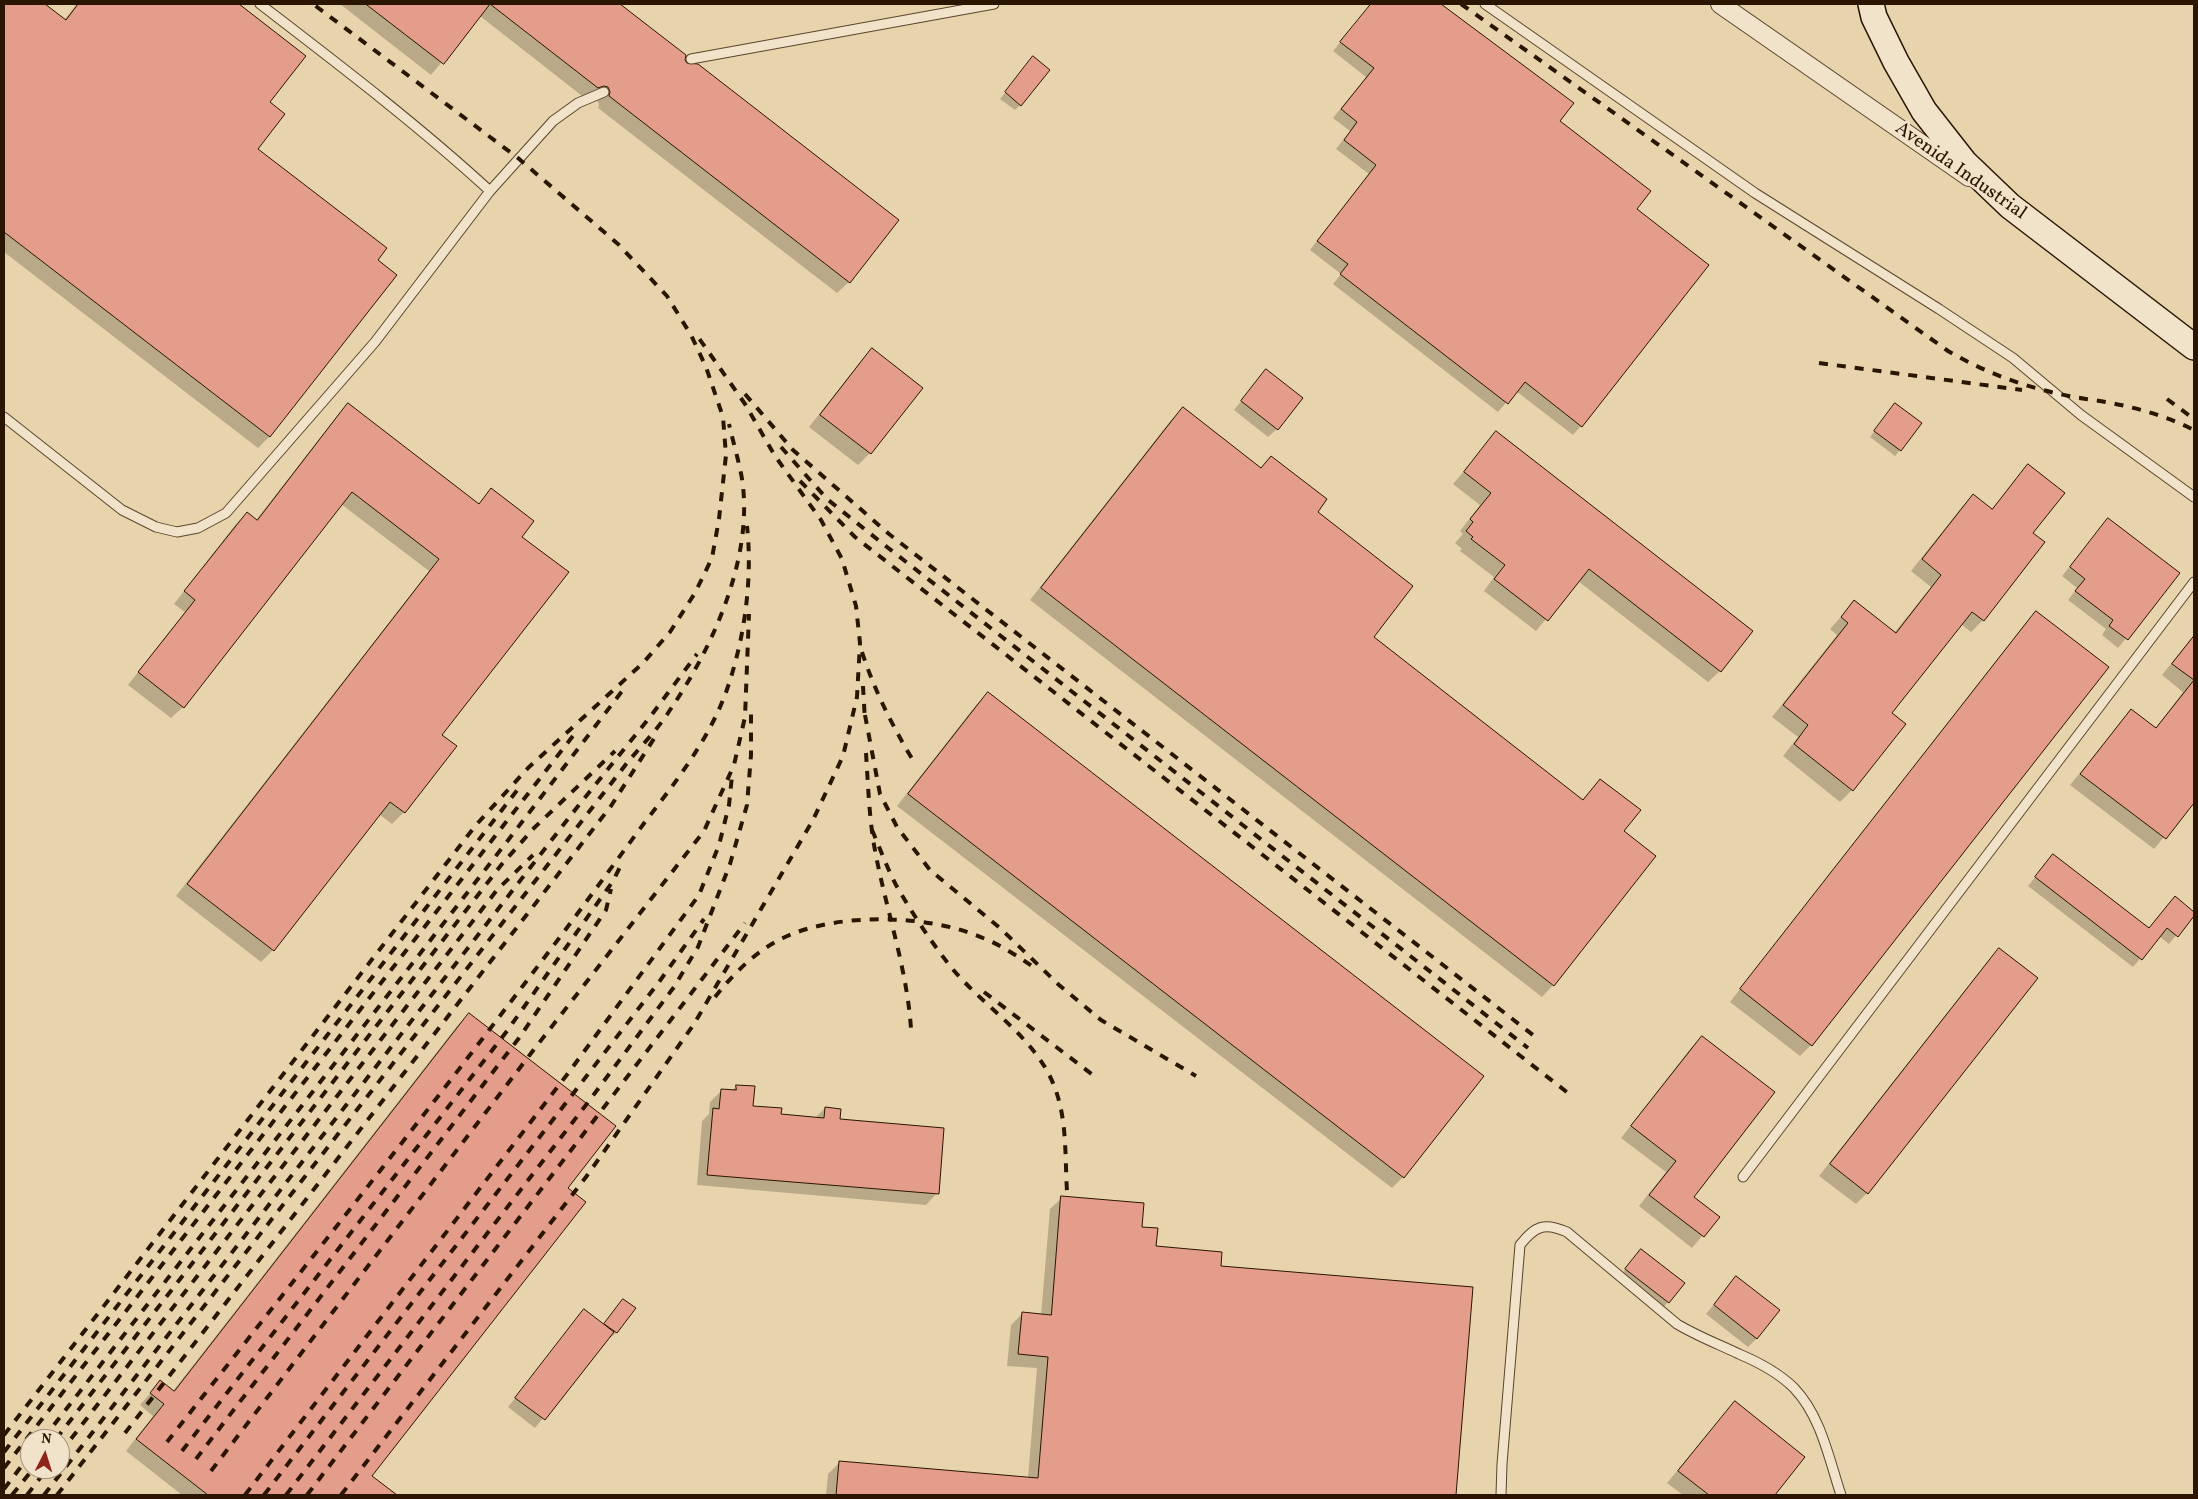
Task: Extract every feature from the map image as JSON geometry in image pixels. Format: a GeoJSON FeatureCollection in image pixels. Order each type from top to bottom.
{"type":"FeatureCollection","features":[{"type":"Feature","properties":{"kind":"street","name":"Avenida Industrial"},"geometry":{"type":"LineString","coordinates":[[1720,4],[2010,206],[2194,347]]}},
{"type":"Feature","properties":{"kind":"street"},"geometry":{"type":"LineString","coordinates":[[1870,4],[1874,17],[1896,62],[1924,111],[1964,162],[2010,206]]}},
{"type":"Feature","properties":{"kind":"lane"},"geometry":{"type":"LineString","coordinates":[[260,4],[367,86],[453,157],[490,191]]}},
{"type":"Feature","properties":{"kind":"lane"},"geometry":{"type":"LineString","coordinates":[[691,59],[994,4]]}},
{"type":"Feature","properties":{"kind":"lane"},"geometry":{"type":"LineString","coordinates":[[1485,4],[1755,193],[2013,358],[2037,376],[2081,415],[2194,496]]}},
{"type":"Feature","properties":{"kind":"lane"},"geometry":{"type":"LineString","coordinates":[[4,417],[122,510],[156,528],[177,532],[198,528],[226,513],[375,342],[490,191],[553,121],[578,103],[604,92]]}},
{"type":"Feature","properties":{"kind":"lane"},"geometry":{"type":"LineString","coordinates":[[1743,1177],[2194,582]]}},
{"type":"Feature","properties":{"kind":"lane"},"geometry":{"type":"LineString","coordinates":[[1501,1495],[1520,1245],[1529,1233],[1542,1226],[1556,1227],[1567,1232],[1677,1324],[1693,1334],[1756,1362],[1775,1373],[1793,1387],[1808,1406],[1820,1433],[1840,1495]]}},
{"type":"Feature","properties":{"kind":"building"},"geometry":{"type":"Polygon","coordinates":[[[4,4],[45,4],[66,20],[78,4],[239,4],[306,56],[270,102],[285,114],[258,149],[387,248],[378,260],[397,275],[270,437],[4,232],[4,4]]]}},
{"type":"Feature","properties":{"kind":"building"},"geometry":{"type":"Polygon","coordinates":[[[366,4],[490,4],[444,64],[366,4]]]}},
{"type":"Feature","properties":{"kind":"building"},"geometry":{"type":"Polygon","coordinates":[[[490,4],[620,4],[686,55],[685,60],[687,63],[698,64],[899,220],[850,283],[609,96],[608,87],[598,88],[490,4]]]}},
{"type":"Feature","properties":{"kind":"building"},"geometry":{"type":"Polygon","coordinates":[[[1371,4],[1441,4],[1574,103],[1560,121],[1651,191],[1637,209],[1709,265],[1582,427],[1525,382],[1508,404],[1340,274],[1348,264],[1317,241],[1376,165],[1344,140],[1357,122],[1341,109],[1374,68],[1340,42],[1371,4]]]}},
{"type":"Feature","properties":{"kind":"building"},"geometry":{"type":"Polygon","coordinates":[[[1033,56],[1050,70],[1021,106],[1005,92],[1033,56]]]}},
{"type":"Feature","properties":{"kind":"building"},"geometry":{"type":"Polygon","coordinates":[[[872,348],[923,388],[871,454],[820,415],[872,348]]]}},
{"type":"Feature","properties":{"kind":"building"},"geometry":{"type":"Polygon","coordinates":[[[1266,369],[1303,398],[1278,430],[1241,401],[1266,369]]]}},
{"type":"Feature","properties":{"kind":"building"},"geometry":{"type":"Polygon","coordinates":[[[348,403],[479,504],[491,488],[534,521],[522,537],[569,572],[442,735],[457,746],[405,813],[390,802],[274,951],[187,884],[439,559],[352,492],[184,708],[138,672],[195,600],[184,591],[247,512],[257,520],[348,403]]]}},
{"type":"Feature","properties":{"kind":"building"},"geometry":{"type":"Polygon","coordinates":[[[1895,403],[1922,423],[1901,451],[1874,431],[1895,403]]]}},
{"type":"Feature","properties":{"kind":"building"},"geometry":{"type":"Polygon","coordinates":[[[1183,407],[1261,468],[1271,456],[1327,499],[1318,512],[1413,586],[1374,637],[1583,800],[1600,779],[1641,810],[1624,831],[1656,856],[1554,986],[1041,588],[1183,407]]]}},
{"type":"Feature","properties":{"kind":"building"},"geometry":{"type":"Polygon","coordinates":[[[1496,431],[1753,631],[1721,672],[1589,569],[1548,621],[1494,579],[1505,565],[1471,539],[1473,537],[1466,531],[1473,522],[1470,519],[1491,493],[1464,472],[1496,431]]]}},
{"type":"Feature","properties":{"kind":"building"},"geometry":{"type":"Polygon","coordinates":[[[2028,464],[2065,493],[2033,533],[2045,542],[1984,621],[1972,612],[1892,713],[1906,724],[1853,791],[1794,744],[1808,725],[1783,705],[1848,623],[1841,617],[1854,600],[1896,633],[1941,575],[1922,559],[1973,494],[1992,509],[2028,464]]]}},
{"type":"Feature","properties":{"kind":"building"},"geometry":{"type":"Polygon","coordinates":[[[2108,518],[2180,573],[2128,640],[2109,626],[2113,620],[2075,591],[2085,579],[2070,567],[2108,518]]]}},
{"type":"Feature","properties":{"kind":"building"},"geometry":{"type":"Polygon","coordinates":[[[2036,611],[2109,667],[1812,1046],[1740,989],[2036,611]]]}},
{"type":"Feature","properties":{"kind":"building"},"geometry":{"type":"Polygon","coordinates":[[[2194,636],[2194,680],[2172,664],[2194,636]]]}},
{"type":"Feature","properties":{"kind":"building"},"geometry":{"type":"Polygon","coordinates":[[[2194,680],[2194,803],[2166,839],[2080,774],[2131,709],[2156,728],[2194,680]]]}},
{"type":"Feature","properties":{"kind":"building"},"geometry":{"type":"Polygon","coordinates":[[[988,692],[1484,1076],[1404,1178],[908,794],[988,692]]]}},
{"type":"Feature","properties":{"kind":"building"},"geometry":{"type":"Polygon","coordinates":[[[2053,854],[2149,928],[2175,896],[2194,912],[2194,916],[2178,937],[2167,928],[2142,960],[2035,877],[2053,854]]]}},
{"type":"Feature","properties":{"kind":"building"},"geometry":{"type":"Polygon","coordinates":[[[1999,948],[2038,978],[1868,1194],[1830,1164],[1999,948]]]}},
{"type":"Feature","properties":{"kind":"building"},"geometry":{"type":"Polygon","coordinates":[[[469,1013],[616,1126],[568,1188],[586,1202],[372,1476],[397,1495],[208,1495],[136,1439],[164,1404],[150,1393],[160,1380],[174,1391],[469,1013]]]}},
{"type":"Feature","properties":{"kind":"building"},"geometry":{"type":"Polygon","coordinates":[[[1702,1036],[1775,1092],[1694,1197],[1720,1217],[1704,1237],[1649,1195],[1676,1161],[1631,1126],[1702,1036]]]}},
{"type":"Feature","properties":{"kind":"building"},"geometry":{"type":"Polygon","coordinates":[[[736,1085],[755,1086],[753,1106],[782,1108],[781,1114],[824,1118],[825,1107],[841,1109],[840,1119],[944,1128],[939,1194],[707,1175],[713,1108],[719,1109],[721,1089],[736,1090],[736,1085]]]}},
{"type":"Feature","properties":{"kind":"building"},"geometry":{"type":"Polygon","coordinates":[[[1061,1196],[1144,1203],[1142,1227],[1158,1228],[1156,1246],[1222,1252],[1221,1266],[1473,1287],[1456,1495],[836,1495],[839,1461],[1038,1478],[1048,1357],[1018,1354],[1022,1312],[1051,1315],[1061,1196]]]}},
{"type":"Feature","properties":{"kind":"building"},"geometry":{"type":"Polygon","coordinates":[[[1641,1249],[1685,1283],[1669,1303],[1625,1269],[1641,1249]]]}},
{"type":"Feature","properties":{"kind":"building"},"geometry":{"type":"Polygon","coordinates":[[[1736,1276],[1780,1310],[1757,1339],[1714,1305],[1736,1276]]]}},
{"type":"Feature","properties":{"kind":"building"},"geometry":{"type":"Polygon","coordinates":[[[623,1299],[636,1308],[617,1333],[604,1324],[623,1299]]]}},
{"type":"Feature","properties":{"kind":"building"},"geometry":{"type":"Polygon","coordinates":[[[584,1309],[614,1332],[545,1420],[515,1398],[584,1309]]]}},
{"type":"Feature","properties":{"kind":"building"},"geometry":{"type":"Polygon","coordinates":[[[1735,1401],[1805,1457],[1775,1495],[1709,1495],[1678,1471],[1735,1401]]]}},
{"type":"Feature","properties":{"kind":"railway"},"geometry":{"type":"LineString","coordinates":[[4,1435],[476,825],[528,768],[643,663],[670,632],[695,593],[712,558],[719,519],[726,455],[723,417],[706,367],[691,335],[667,296],[618,244],[518,158],[313,4]]}},
{"type":"Feature","properties":{"kind":"railway"},"geometry":{"type":"LineString","coordinates":[[1461,4],[1948,351],[1981,368],[2014,381],[2049,392],[2086,399]]}},
{"type":"Feature","properties":{"kind":"railway"},"geometry":{"type":"LineString","coordinates":[[341,1495],[586,1177],[694,1024],[813,820],[843,756],[857,697],[860,643],[856,606],[842,559],[821,520],[775,456],[745,404],[696,334]]}},
{"type":"Feature","properties":{"kind":"railway"},"geometry":{"type":"LineString","coordinates":[[1819,363],[2022,390]]}},
{"type":"Feature","properties":{"kind":"railway"},"geometry":{"type":"LineString","coordinates":[[745,394],[793,450],[889,534],[1533,1035]]}},
{"type":"Feature","properties":{"kind":"railway"},"geometry":{"type":"LineString","coordinates":[[2079,398],[2138,409],[2194,430]]}},
{"type":"Feature","properties":{"kind":"railway"},"geometry":{"type":"LineString","coordinates":[[2167,399],[2194,419]]}},
{"type":"Feature","properties":{"kind":"railway"},"geometry":{"type":"LineString","coordinates":[[57,1495],[627,763],[660,724],[686,685],[715,630],[727,600],[736,570],[742,539],[744,509],[742,479],[729,424]]}},
{"type":"Feature","properties":{"kind":"railway"},"geometry":{"type":"LineString","coordinates":[[781,447],[827,499],[1528,1048]]}},
{"type":"Feature","properties":{"kind":"railway"},"geometry":{"type":"LineString","coordinates":[[800,481],[855,537],[1568,1093]]}},
{"type":"Feature","properties":{"kind":"railway"},"geometry":{"type":"LineString","coordinates":[[167,1442],[520,990],[690,762],[718,712],[732,675],[742,633],[748,590],[749,547],[747,526]]}},
{"type":"Feature","properties":{"kind":"railway"},"geometry":{"type":"LineString","coordinates":[[211,1471],[704,831],[734,765],[745,717],[749,614]]}},
{"type":"Feature","properties":{"kind":"railway"},"geometry":{"type":"LineString","coordinates":[[862,652],[885,709],[914,762]]}},
{"type":"Feature","properties":{"kind":"railway"},"geometry":{"type":"LineString","coordinates":[[44,1495],[571,815],[650,717],[697,654]]}},
{"type":"Feature","properties":{"kind":"railway"},"geometry":{"type":"LineString","coordinates":[[51,1429],[626,686]]}},
{"type":"Feature","properties":{"kind":"railway"},"geometry":{"type":"LineString","coordinates":[[863,686],[865,721]]}},
{"type":"Feature","properties":{"kind":"railway"},"geometry":{"type":"LineString","coordinates":[[286,1495],[589,1101],[674,987],[698,947],[730,864],[747,805],[751,755],[751,709]]}},
{"type":"Feature","properties":{"kind":"railway"},"geometry":{"type":"LineString","coordinates":[[865,715],[880,794],[897,827],[930,870],[1000,928],[1059,985],[1101,1020],[1196,1076]]}},
{"type":"Feature","properties":{"kind":"railway"},"geometry":{"type":"LineString","coordinates":[[4,1468],[576,732]]}},
{"type":"Feature","properties":{"kind":"railway"},"geometry":{"type":"LineString","coordinates":[[125,1433],[611,806],[655,737]]}},
{"type":"Feature","properties":{"kind":"railway"},"geometry":{"type":"LineString","coordinates":[[64,1429],[502,864],[534,828],[615,751]]}},
{"type":"Feature","properties":{"kind":"railway"},"geometry":{"type":"LineString","coordinates":[[866,753],[874,845],[905,983],[911,1029]]}},
{"type":"Feature","properties":{"kind":"railway"},"geometry":{"type":"LineString","coordinates":[[245,1495],[569,1072],[699,895],[719,845],[729,805],[732,776]]}},
{"type":"Feature","properties":{"kind":"railway"},"geometry":{"type":"LineString","coordinates":[[4,1452],[522,784]]}},
{"type":"Feature","properties":{"kind":"railway"},"geometry":{"type":"LineString","coordinates":[[872,830],[896,885],[936,948],[965,983],[1025,1041],[1049,1075],[1057,1094],[1062,1118],[1067,1192]]}},
{"type":"Feature","properties":{"kind":"railway"},"geometry":{"type":"LineString","coordinates":[[70,1440],[497,890],[533,855]]}},
{"type":"Feature","properties":{"kind":"railway"},"geometry":{"type":"LineString","coordinates":[[182,1451],[507,1031],[613,881],[623,861]]}},
{"type":"Feature","properties":{"kind":"railway"},"geometry":{"type":"LineString","coordinates":[[196,1459],[519,1038],[606,910],[611,889]]}},
{"type":"Feature","properties":{"kind":"railway"},"geometry":{"type":"LineString","coordinates":[[264,1495],[659,982],[704,919]]}},
{"type":"Feature","properties":{"kind":"railway"},"geometry":{"type":"LineString","coordinates":[[715,997],[746,963],[773,943],[805,930],[856,920],[910,921],[937,924],[961,930],[996,944],[1032,966]]}},
{"type":"Feature","properties":{"kind":"railway"},"geometry":{"type":"LineString","coordinates":[[307,1495],[745,923]]}},
{"type":"Feature","properties":{"kind":"railway"},"geometry":{"type":"LineString","coordinates":[[984,992],[1093,1075]]}},
{"type":"Feature","properties":{"kind":"railway"},"geometry":{"type":"LineString","coordinates":[[4,1489],[20,1468]]}},
{"type":"Feature","properties":{"kind":"railway"},"geometry":{"type":"LineString","coordinates":[[12,1495],[25,1479]]}},
{"type":"Feature","properties":{"kind":"railway"},"geometry":{"type":"LineString","coordinates":[[27,1495],[39,1479]]}}]}
